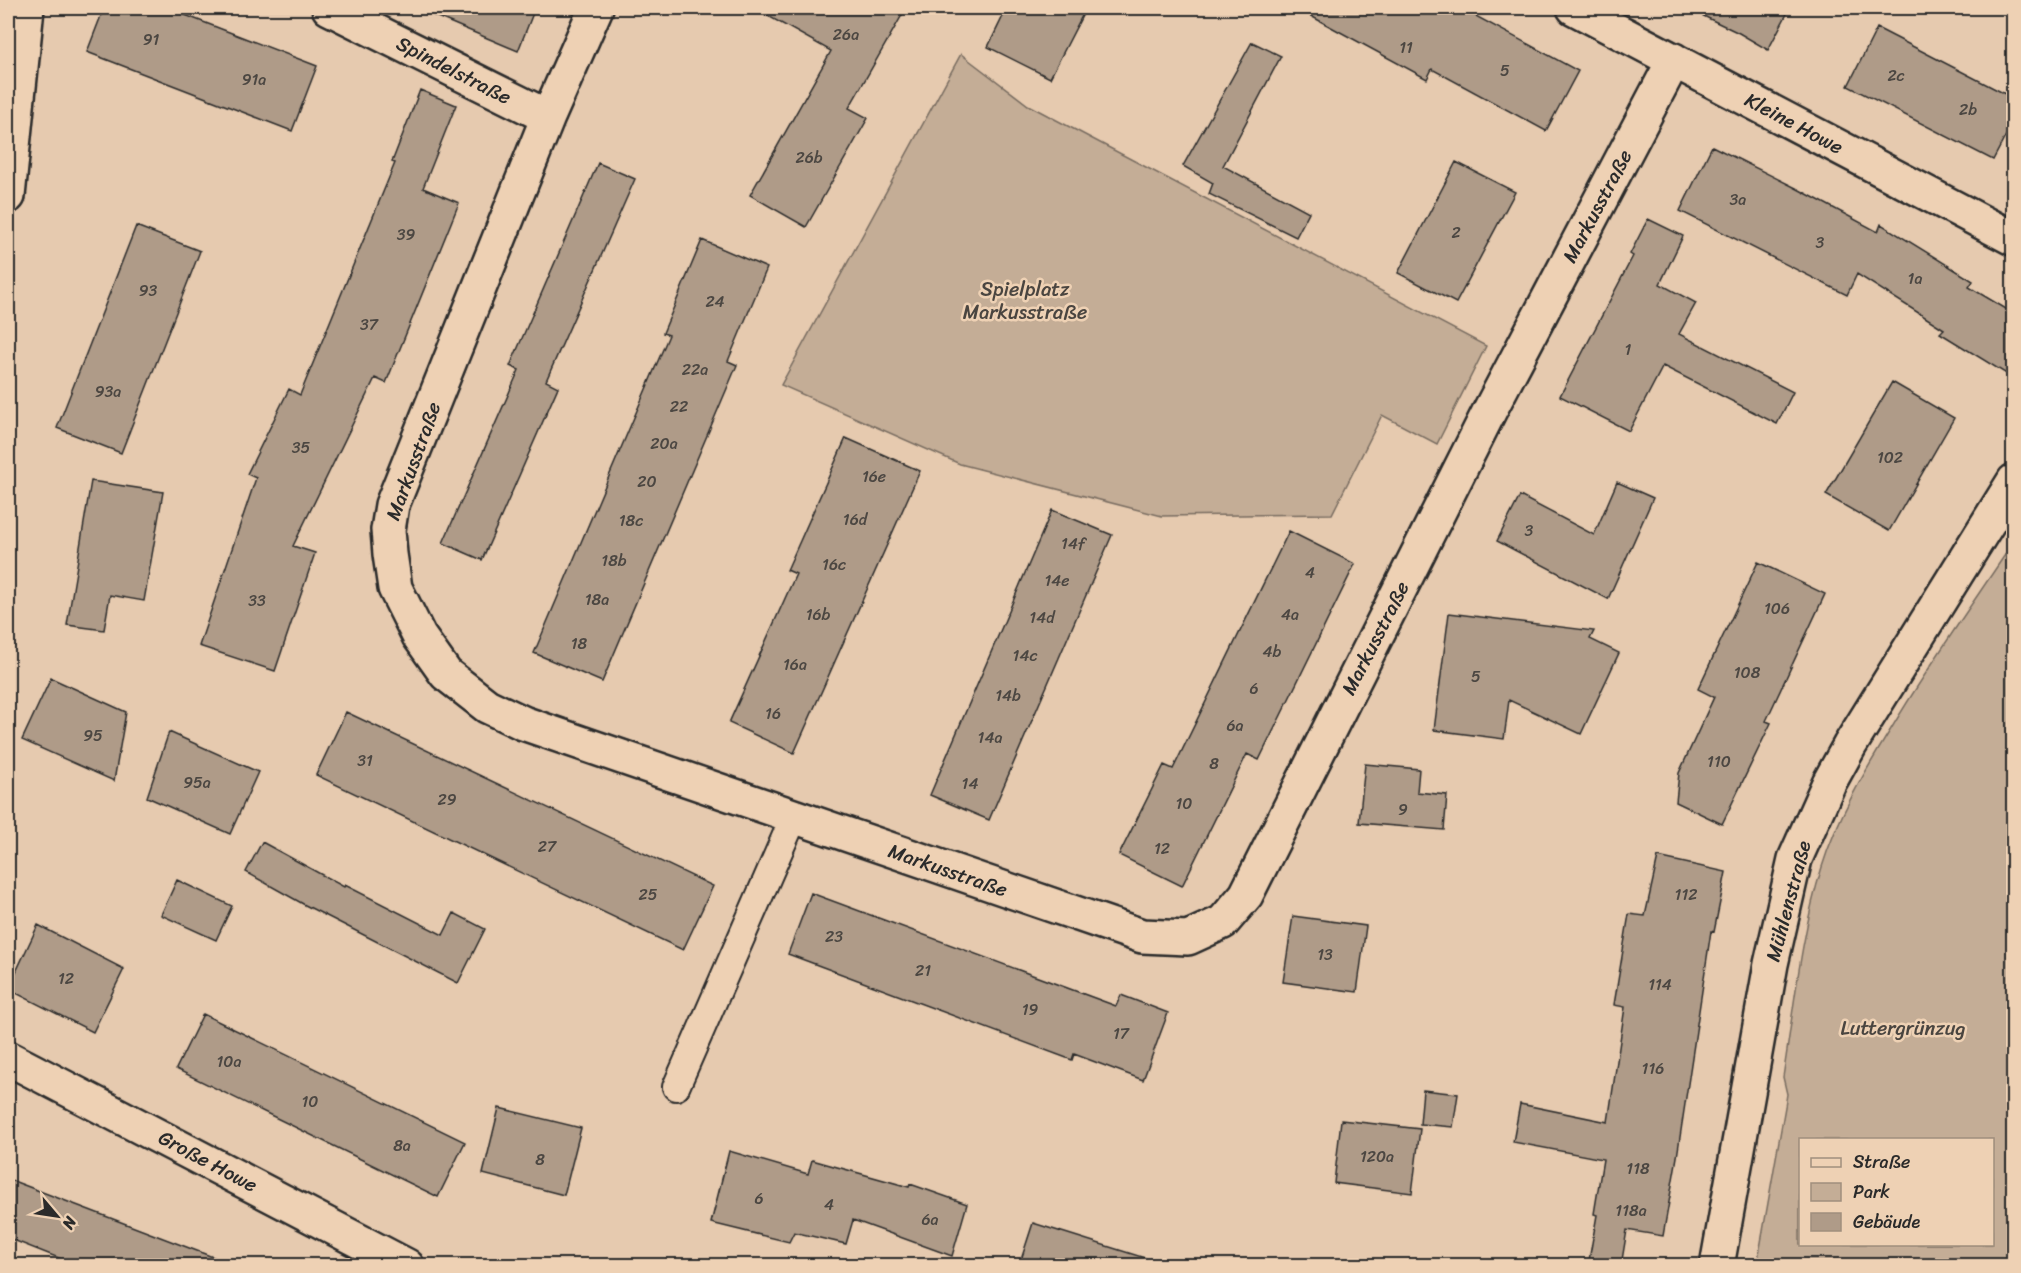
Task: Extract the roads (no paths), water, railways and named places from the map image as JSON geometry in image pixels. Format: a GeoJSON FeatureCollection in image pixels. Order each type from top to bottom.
{"type":"FeatureCollection","features":[{"type":"Feature","properties":{"kind":"street"},"geometry":{"type":"LineString","coordinates":[[8,196],[27,8]]}},
{"type":"Feature","properties":{"kind":"street","name":"Spindelstraße"},"geometry":{"type":"LineString","coordinates":[[329,8],[548,117]]}},
{"type":"Feature","properties":{"kind":"street","name":"Markusstraße"},"geometry":{"type":"LineString","coordinates":[[596,8],[548,117],[392,505],[388,530],[395,588],[419,636],[446,674],[487,706],[523,723],[1142,936],[1188,938],[1223,922],[1246,895],[1490,410],[1674,60]]}},
{"type":"Feature","properties":{"kind":"street","name":"Kleine Howe"},"geometry":{"type":"LineString","coordinates":[[1574,8],[2013,239]]}},
{"type":"Feature","properties":{"kind":"street","name":"Mühlenstraße"},"geometry":{"type":"LineString","coordinates":[[1717,1266],[1773,954],[1795,860],[1829,783],[1850,745],[2013,481]]}},
{"type":"Feature","properties":{"kind":"street","name":"Große Howe"},"geometry":{"type":"LineString","coordinates":[[8,1058],[407,1266]]}},
{"type":"Feature","properties":{"kind":"lane"},"geometry":{"type":"LineString","coordinates":[[676,1087],[794,817]]}},
{"type":"Feature","properties":{"kind":"park label","name":"Spielplatz Markusstraße"},"geometry":{"type":"Point","coordinates":[1025,300]}},
{"type":"Feature","properties":{"kind":"park label","name":"Luttergrünzug"},"geometry":{"type":"Point","coordinates":[1903,1028]}}]}
